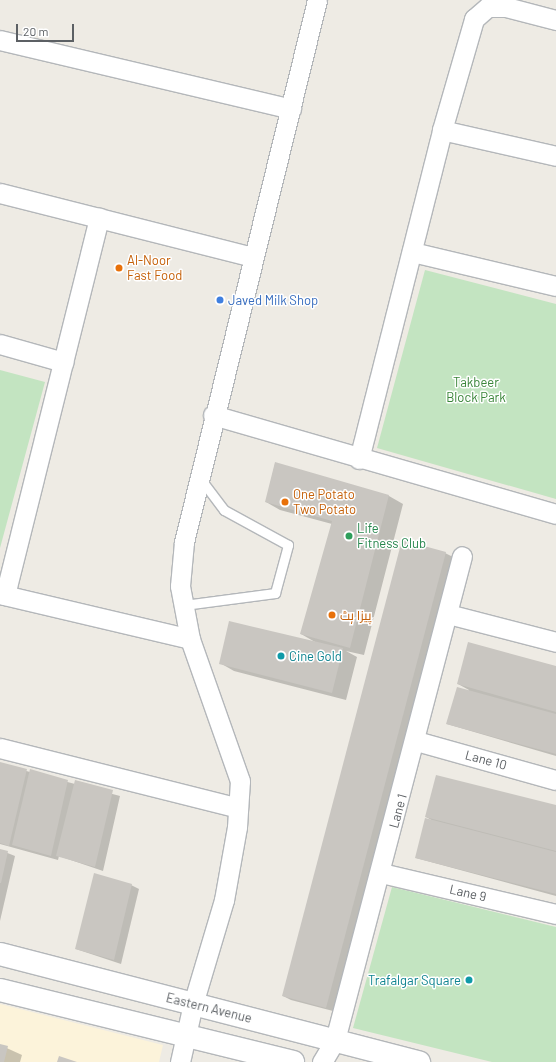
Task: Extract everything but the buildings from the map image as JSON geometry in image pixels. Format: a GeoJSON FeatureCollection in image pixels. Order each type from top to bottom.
{"type":"FeatureCollection","features":[{"type":"Feature","properties":{"kind":"main road","name":"Eastern Avenue"},"geometry":{"type":"LineString","coordinates":[[0,954],[419,1062]]}},
{"type":"Feature","properties":{"kind":"main road"},"geometry":{"type":"LineString","coordinates":[[0,990],[186,1037],[293,1062]]}},
{"type":"Feature","properties":{"kind":"street"},"geometry":{"type":"LineString","coordinates":[[180,1062],[193,1004],[224,900],[238,808],[240,781],[190,639],[180,586],[184,542],[213,416],[317,0]]}},
{"type":"Feature","properties":{"kind":"street"},"geometry":{"type":"LineString","coordinates":[[359,459],[442,130],[474,19],[488,6],[506,7],[556,20]]}},
{"type":"Feature","properties":{"kind":"street"},"geometry":{"type":"LineString","coordinates":[[0,40],[291,108]]}},
{"type":"Feature","properties":{"kind":"street"},"geometry":{"type":"LineString","coordinates":[[442,130],[556,156]]}},
{"type":"Feature","properties":{"kind":"street"},"geometry":{"type":"LineString","coordinates":[[0,193],[253,257]]}},
{"type":"Feature","properties":{"kind":"street"},"geometry":{"type":"LineString","coordinates":[[99,218],[2,595],[190,639]]}},
{"type":"Feature","properties":{"kind":"street"},"geometry":{"type":"LineString","coordinates":[[412,252],[556,286]]}},
{"type":"Feature","properties":{"kind":"street"},"geometry":{"type":"LineString","coordinates":[[0,344],[63,362]]}},
{"type":"Feature","properties":{"kind":"street"},"geometry":{"type":"LineString","coordinates":[[213,416],[359,459],[556,514]]}},
{"type":"Feature","properties":{"kind":"street","name":"Lane 1"},"geometry":{"type":"LineString","coordinates":[[322,1062],[335,1040],[416,741],[462,556]]}},
{"type":"Feature","properties":{"kind":"street"},"geometry":{"type":"LineString","coordinates":[[448,614],[556,642]]}},
{"type":"Feature","properties":{"kind":"street","name":"Lane 10"},"geometry":{"type":"LineString","coordinates":[[416,741],[556,780]]}},
{"type":"Feature","properties":{"kind":"street"},"geometry":{"type":"LineString","coordinates":[[0,748],[238,808]]}},
{"type":"Feature","properties":{"kind":"street","name":"Lane 9"},"geometry":{"type":"LineString","coordinates":[[381,873],[556,914]]}},
{"type":"Feature","properties":{"kind":"lane"},"geometry":{"type":"LineString","coordinates":[[184,605],[275,593],[288,545],[224,510],[199,477]]}},
{"type":"Feature","properties":{"kind":"shaded area"},"geometry":{"type":"Polygon","coordinates":[[[0,1004],[163,1045],[159,1062],[0,1062],[0,1004]]]}},
{"type":"Feature","properties":{"kind":"green space","name":"Takbeer Block Park"},"geometry":{"type":"Polygon","coordinates":[[[425,270],[556,304],[556,499],[377,448],[425,270]]]}},
{"type":"Feature","properties":{"kind":"green space"},"geometry":{"type":"Polygon","coordinates":[[[0,370],[45,382],[0,548],[0,370]]]}},
{"type":"Feature","properties":{"kind":"green space"},"geometry":{"type":"Polygon","coordinates":[[[392,887],[556,927],[556,1062],[492,1062],[353,1028],[392,887]]]}},
{"type":"Feature","properties":{"kind":"place","name":"Al-Noor Fast Food"},"geometry":{"type":"Point","coordinates":[119,268]}},
{"type":"Feature","properties":{"kind":"place","name":"Javed Milk Shop"},"geometry":{"type":"Point","coordinates":[220,300]}},
{"type":"Feature","properties":{"kind":"place","name":"One Potato Two Potato"},"geometry":{"type":"Point","coordinates":[285,502]}},
{"type":"Feature","properties":{"kind":"place","name":"Life Fitness Club"},"geometry":{"type":"Point","coordinates":[349,536]}},
{"type":"Feature","properties":{"kind":"place","name":"پیزا ہٹ"},"geometry":{"type":"Point","coordinates":[332,615]}},
{"type":"Feature","properties":{"kind":"place","name":"Cine Gold"},"geometry":{"type":"Point","coordinates":[281,656]}},
{"type":"Feature","properties":{"kind":"place","name":"Trafalgar Square"},"geometry":{"type":"Point","coordinates":[469,980]}}]}
